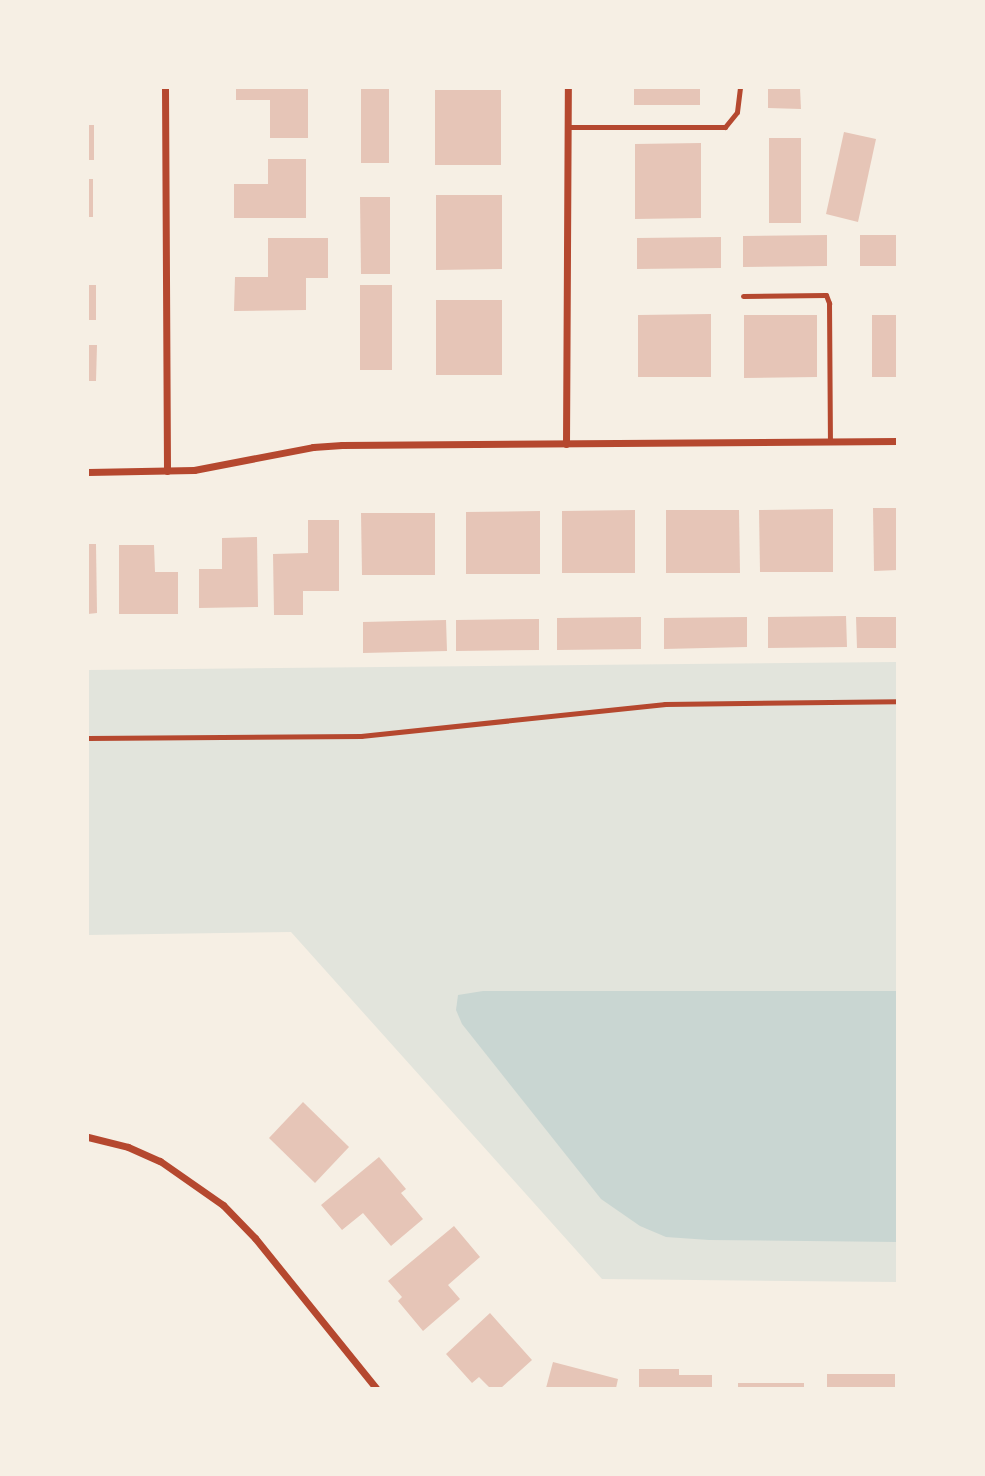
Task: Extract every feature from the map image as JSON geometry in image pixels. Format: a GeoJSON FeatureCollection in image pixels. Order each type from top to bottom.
{"type":"FeatureCollection","features":[{"type":"Feature","properties":{"kind":"street"},"geometry":{"type":"LineString","coordinates":[[165,88],[167,471]]}},
{"type":"Feature","properties":{"kind":"street"},"geometry":{"type":"LineString","coordinates":[[566,444],[568,88]]}},
{"type":"Feature","properties":{"kind":"street"},"geometry":{"type":"LineString","coordinates":[[88,472],[167,471],[213,467],[313,447],[342,445],[898,441]]}},
{"type":"Feature","properties":{"kind":"street"},"geometry":{"type":"LineString","coordinates":[[88,1137],[128,1147],[160,1161],[223,1205],[255,1238],[375,1388]]}},
{"type":"Feature","properties":{"kind":"lane"},"geometry":{"type":"LineString","coordinates":[[569,127],[725,127],[737,111],[740,88]]}},
{"type":"Feature","properties":{"kind":"lane"},"geometry":{"type":"LineString","coordinates":[[743,296],[826,295],[830,303],[830,441]]}},
{"type":"Feature","properties":{"kind":"path"},"geometry":{"type":"LineString","coordinates":[[88,738],[362,736],[651,705],[898,701]]}},
{"type":"Feature","properties":{"kind":"shaded area"},"geometry":{"type":"Polygon","coordinates":[[[897,662],[897,1282],[602,1279],[291,932],[88,935],[88,670],[897,662]]]}},
{"type":"Feature","properties":{"kind":"shaded area"},"geometry":{"type":"Polygon","coordinates":[[[483,991],[897,991],[897,1242],[709,1240],[666,1237],[640,1226],[601,1199],[462,1024],[456,1010],[458,995],[483,991]]]}},
{"type":"Feature","properties":{"kind":"building"},"geometry":{"type":"Polygon","coordinates":[[[236,88],[308,88],[308,138],[270,138],[270,100],[236,100],[236,88]]]}},
{"type":"Feature","properties":{"kind":"building"},"geometry":{"type":"Polygon","coordinates":[[[361,88],[389,88],[389,163],[361,163],[361,88]]]}},
{"type":"Feature","properties":{"kind":"building"},"geometry":{"type":"Polygon","coordinates":[[[634,88],[700,88],[700,105],[634,105],[634,88]]]}},
{"type":"Feature","properties":{"kind":"building"},"geometry":{"type":"Polygon","coordinates":[[[768,88],[800,88],[801,109],[768,108],[768,88]]]}},
{"type":"Feature","properties":{"kind":"building"},"geometry":{"type":"Polygon","coordinates":[[[435,90],[501,90],[501,165],[435,165],[435,90]]]}},
{"type":"Feature","properties":{"kind":"building"},"geometry":{"type":"Polygon","coordinates":[[[88,125],[94,125],[94,160],[88,160],[88,125]]]}},
{"type":"Feature","properties":{"kind":"building"},"geometry":{"type":"Polygon","coordinates":[[[844,132],[876,139],[858,222],[826,214],[844,132]]]}},
{"type":"Feature","properties":{"kind":"building"},"geometry":{"type":"Polygon","coordinates":[[[769,138],[801,138],[801,223],[769,223],[769,138]]]}},
{"type":"Feature","properties":{"kind":"building"},"geometry":{"type":"Polygon","coordinates":[[[701,143],[701,218],[635,219],[635,144],[701,143]]]}},
{"type":"Feature","properties":{"kind":"building"},"geometry":{"type":"Polygon","coordinates":[[[268,159],[306,159],[306,218],[234,218],[234,184],[268,184],[268,159]]]}},
{"type":"Feature","properties":{"kind":"building"},"geometry":{"type":"Polygon","coordinates":[[[88,179],[93,179],[93,217],[88,217],[88,179]]]}},
{"type":"Feature","properties":{"kind":"building"},"geometry":{"type":"Polygon","coordinates":[[[436,195],[502,195],[502,269],[436,270],[436,195]]]}},
{"type":"Feature","properties":{"kind":"building"},"geometry":{"type":"Polygon","coordinates":[[[360,197],[390,197],[390,274],[361,274],[360,197]]]}},
{"type":"Feature","properties":{"kind":"building"},"geometry":{"type":"Polygon","coordinates":[[[827,235],[827,266],[743,267],[743,236],[827,235]]]}},
{"type":"Feature","properties":{"kind":"building"},"geometry":{"type":"Polygon","coordinates":[[[860,235],[898,235],[898,266],[860,266],[860,235]]]}},
{"type":"Feature","properties":{"kind":"building"},"geometry":{"type":"Polygon","coordinates":[[[721,237],[721,268],[637,269],[637,238],[721,237]]]}},
{"type":"Feature","properties":{"kind":"building"},"geometry":{"type":"Polygon","coordinates":[[[268,238],[328,238],[328,278],[306,278],[306,310],[234,311],[235,277],[268,277],[268,238]]]}},
{"type":"Feature","properties":{"kind":"building"},"geometry":{"type":"Polygon","coordinates":[[[88,285],[96,285],[96,320],[88,320],[88,285]]]}},
{"type":"Feature","properties":{"kind":"building"},"geometry":{"type":"Polygon","coordinates":[[[360,285],[392,285],[392,370],[360,370],[360,285]]]}},
{"type":"Feature","properties":{"kind":"building"},"geometry":{"type":"Polygon","coordinates":[[[436,300],[502,300],[502,375],[436,375],[436,300]]]}},
{"type":"Feature","properties":{"kind":"building"},"geometry":{"type":"Polygon","coordinates":[[[711,314],[711,377],[638,377],[638,315],[711,314]]]}},
{"type":"Feature","properties":{"kind":"building"},"geometry":{"type":"Polygon","coordinates":[[[744,315],[817,315],[817,377],[744,378],[744,315]]]}},
{"type":"Feature","properties":{"kind":"building"},"geometry":{"type":"Polygon","coordinates":[[[872,315],[898,315],[898,377],[872,377],[872,315]]]}},
{"type":"Feature","properties":{"kind":"building"},"geometry":{"type":"Polygon","coordinates":[[[88,345],[97,345],[96,381],[88,381],[88,345]]]}},
{"type":"Feature","properties":{"kind":"building"},"geometry":{"type":"Polygon","coordinates":[[[873,508],[898,508],[898,570],[874,571],[873,508]]]}},
{"type":"Feature","properties":{"kind":"building"},"geometry":{"type":"Polygon","coordinates":[[[833,509],[833,572],[760,572],[759,510],[833,509]]]}},
{"type":"Feature","properties":{"kind":"building"},"geometry":{"type":"Polygon","coordinates":[[[635,510],[635,573],[562,573],[562,511],[635,510]]]}},
{"type":"Feature","properties":{"kind":"building"},"geometry":{"type":"Polygon","coordinates":[[[666,510],[739,510],[740,573],[666,573],[666,510]]]}},
{"type":"Feature","properties":{"kind":"building"},"geometry":{"type":"Polygon","coordinates":[[[540,511],[540,574],[466,574],[466,512],[540,511]]]}},
{"type":"Feature","properties":{"kind":"building"},"geometry":{"type":"Polygon","coordinates":[[[361,513],[435,513],[435,575],[362,575],[361,513]]]}},
{"type":"Feature","properties":{"kind":"building"},"geometry":{"type":"Polygon","coordinates":[[[308,520],[339,520],[339,591],[303,591],[303,615],[274,615],[273,554],[308,553],[308,520]]]}},
{"type":"Feature","properties":{"kind":"building"},"geometry":{"type":"Polygon","coordinates":[[[257,537],[258,607],[199,608],[199,569],[222,569],[222,538],[257,537]]]}},
{"type":"Feature","properties":{"kind":"building"},"geometry":{"type":"Polygon","coordinates":[[[88,544],[96,544],[97,613],[88,614],[88,544]]]}},
{"type":"Feature","properties":{"kind":"building"},"geometry":{"type":"Polygon","coordinates":[[[119,545],[154,545],[155,572],[178,572],[178,614],[119,614],[119,545]]]}},
{"type":"Feature","properties":{"kind":"building"},"geometry":{"type":"Polygon","coordinates":[[[846,616],[847,647],[768,648],[768,617],[846,616]]]}},
{"type":"Feature","properties":{"kind":"building"},"geometry":{"type":"Polygon","coordinates":[[[641,617],[641,649],[557,650],[557,618],[641,617]]]}},
{"type":"Feature","properties":{"kind":"building"},"geometry":{"type":"Polygon","coordinates":[[[747,617],[747,647],[664,649],[664,618],[747,617]]]}},
{"type":"Feature","properties":{"kind":"building"},"geometry":{"type":"Polygon","coordinates":[[[856,617],[898,617],[898,648],[857,648],[856,617]]]}},
{"type":"Feature","properties":{"kind":"building"},"geometry":{"type":"Polygon","coordinates":[[[539,619],[539,650],[456,651],[456,620],[539,619]]]}},
{"type":"Feature","properties":{"kind":"building"},"geometry":{"type":"Polygon","coordinates":[[[446,620],[447,651],[363,653],[363,622],[446,620]]]}},
{"type":"Feature","properties":{"kind":"building"},"geometry":{"type":"Polygon","coordinates":[[[303,1102],[349,1147],[315,1183],[269,1138],[303,1102]]]}},
{"type":"Feature","properties":{"kind":"building"},"geometry":{"type":"Polygon","coordinates":[[[379,1157],[406,1189],[401,1193],[423,1219],[391,1246],[363,1213],[342,1230],[321,1205],[379,1157]]]}},
{"type":"Feature","properties":{"kind":"building"},"geometry":{"type":"Polygon","coordinates":[[[454,1226],[480,1257],[448,1285],[460,1299],[423,1331],[398,1301],[402,1297],[388,1281],[454,1226]]]}},
{"type":"Feature","properties":{"kind":"building"},"geometry":{"type":"Polygon","coordinates":[[[490,1313],[532,1360],[501,1388],[490,1388],[479,1377],[472,1383],[446,1354],[490,1313]]]}},
{"type":"Feature","properties":{"kind":"building"},"geometry":{"type":"Polygon","coordinates":[[[553,1362],[618,1379],[616,1388],[546,1388],[553,1362]]]}},
{"type":"Feature","properties":{"kind":"building"},"geometry":{"type":"Polygon","coordinates":[[[639,1369],[679,1369],[679,1375],[712,1375],[712,1388],[639,1388],[639,1369]]]}},
{"type":"Feature","properties":{"kind":"building"},"geometry":{"type":"Polygon","coordinates":[[[827,1374],[895,1374],[895,1388],[827,1388],[827,1374]]]}},
{"type":"Feature","properties":{"kind":"building"},"geometry":{"type":"Polygon","coordinates":[[[738,1383],[804,1383],[804,1388],[738,1388],[738,1383]]]}}]}
